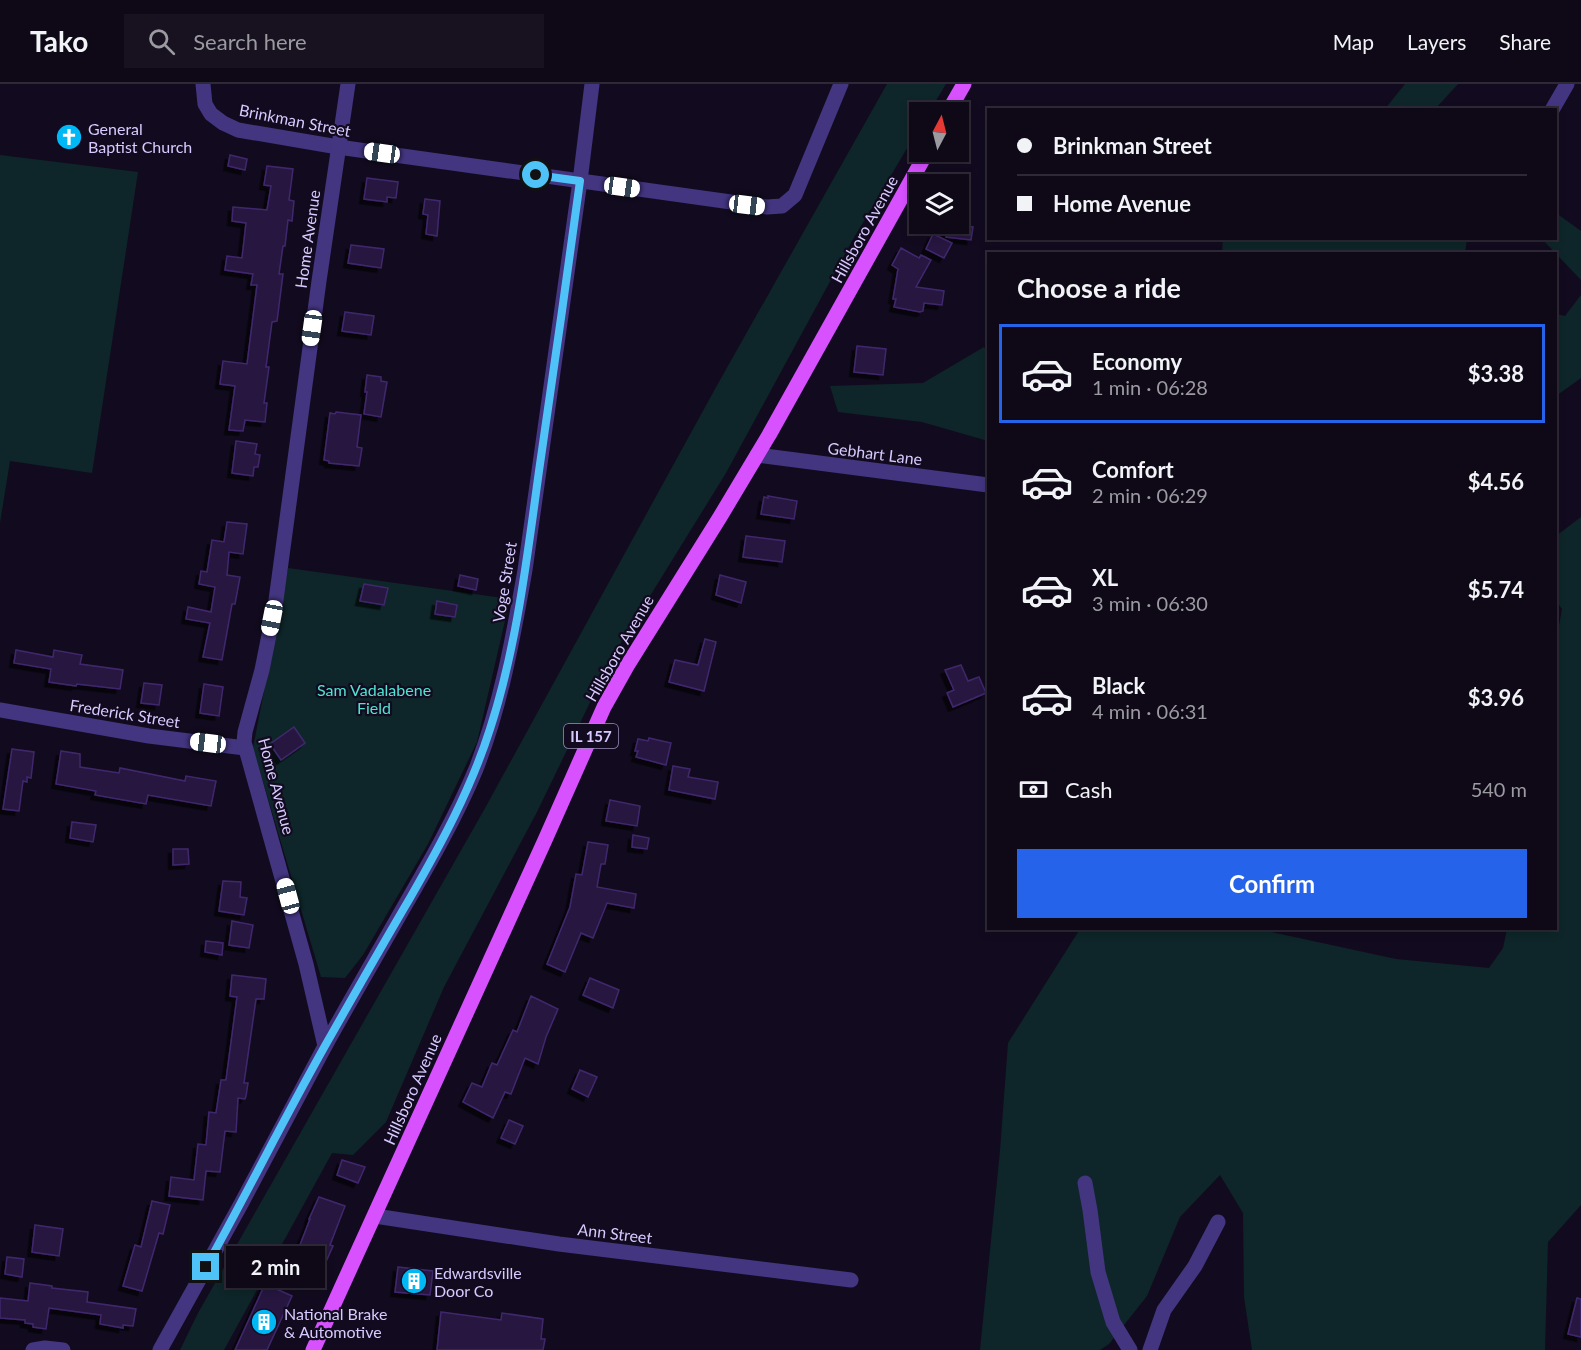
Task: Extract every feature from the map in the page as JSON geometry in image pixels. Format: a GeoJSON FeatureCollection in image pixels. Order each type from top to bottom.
{"type":"FeatureCollection","features":[{"type":"Feature","properties":{"kind":"main road"},"geometry":{"type":"LineString","coordinates":[[954,102],[964,84]]}},
{"type":"Feature","properties":{"kind":"main road","name":"Hillsboro Avenue"},"geometry":{"type":"LineString","coordinates":[[313,1350],[604,706],[757,455],[921,162]]}},
{"type":"Feature","properties":{"kind":"street","name":"Brinkman Street"},"geometry":{"type":"LineString","coordinates":[[203,84],[205,104],[212,114],[223,123],[238,130],[338,147],[767,207],[782,206],[795,195],[841,84]]}},
{"type":"Feature","properties":{"kind":"street","name":"Home Avenue"},"geometry":{"type":"LineString","coordinates":[[325,1046],[303,952],[266,815],[245,748],[245,732],[262,670],[280,572],[348,84]]}},
{"type":"Feature","properties":{"kind":"street","name":"Voge Street"},"geometry":{"type":"LineString","coordinates":[[325,1046],[457,812],[490,729],[503,685],[525,570],[592,84]]}},
{"type":"Feature","properties":{"kind":"street"},"geometry":{"type":"LineString","coordinates":[[1553,108],[1567,84]]}},
{"type":"Feature","properties":{"kind":"street","name":"Gebhart Lane"},"geometry":{"type":"LineString","coordinates":[[757,455],[987,485]]}},
{"type":"Feature","properties":{"kind":"street","name":"Frederick Street"},"geometry":{"type":"LineString","coordinates":[[0,710],[149,736],[245,748]]}},
{"type":"Feature","properties":{"kind":"street"},"geometry":{"type":"LineString","coordinates":[[159,1350],[241,1204],[325,1046]]}},
{"type":"Feature","properties":{"kind":"street"},"geometry":{"type":"LineString","coordinates":[[1085,1183],[1098,1272],[1113,1322],[1130,1350]]}},
{"type":"Feature","properties":{"kind":"street","name":"Ann Street"},"geometry":{"type":"LineString","coordinates":[[375,1216],[559,1244],[851,1280]]}},
{"type":"Feature","properties":{"kind":"street"},"geometry":{"type":"LineString","coordinates":[[1150,1350],[1164,1310],[1195,1266],[1218,1222]]}},
{"type":"Feature","properties":{"kind":"street"},"geometry":{"type":"LineString","coordinates":[[41,1350],[63,1350]]}},
{"type":"Feature","properties":{"kind":"green space"},"geometry":{"type":"Polygon","coordinates":[[[887,84],[946,84],[935,102],[909,102],[909,145],[852,241],[726,473],[611,659],[537,812],[444,987],[386,1122],[353,1155],[332,1153],[224,1350],[180,1350],[198,1313],[484,810],[715,389],[887,84]]]}},
{"type":"Feature","properties":{"kind":"green space"},"geometry":{"type":"Polygon","coordinates":[[[1405,84],[1458,84],[1436,108],[1386,108],[1405,84]]]}},
{"type":"Feature","properties":{"kind":"green space"},"geometry":{"type":"Polygon","coordinates":[[[0,155],[138,172],[92,473],[10,461],[0,523],[0,155]]]}},
{"type":"Feature","properties":{"kind":"green space"},"geometry":{"type":"Polygon","coordinates":[[[1557,214],[1581,231],[1581,280],[1557,255],[1557,252],[1543,240],[1557,240],[1557,214]]]}},
{"type":"Feature","properties":{"kind":"green space"},"geometry":{"type":"Polygon","coordinates":[[[1223,240],[1467,240],[1465,252],[1222,252],[1223,240]]]}},
{"type":"Feature","properties":{"kind":"green space"},"geometry":{"type":"Polygon","coordinates":[[[1581,295],[1581,378],[1557,395],[1557,314],[1565,316],[1581,295]]]}},
{"type":"Feature","properties":{"kind":"green space"},"geometry":{"type":"Polygon","coordinates":[[[984,347],[987,352],[987,441],[922,422],[838,412],[830,386],[923,383],[984,347]]]}},
{"type":"Feature","properties":{"kind":"green space"},"geometry":{"type":"Polygon","coordinates":[[[1581,517],[1581,1205],[1548,1242],[1545,1350],[1252,1350],[1244,1297],[1243,1213],[1220,1175],[1180,1217],[1147,1296],[1109,1344],[1100,1350],[980,1350],[1000,1151],[1008,1043],[1079,930],[1262,930],[1396,959],[1489,968],[1503,948],[1507,930],[1557,930],[1557,636],[1562,609],[1557,602],[1557,535],[1581,517]]]}},
{"type":"Feature","properties":{"kind":"green space","name":"Sam Vadalabene Field"},"geometry":{"type":"Polygon","coordinates":[[[288,568],[510,599],[477,742],[428,844],[363,955],[345,978],[321,977],[253,748],[288,568]]]}},
{"type":"Feature","properties":{"kind":"building"},"geometry":{"type":"Polygon","coordinates":[[[230,155],[247,159],[245,170],[228,166],[230,155]]]}},
{"type":"Feature","properties":{"kind":"building"},"geometry":{"type":"Polygon","coordinates":[[[267,166],[293,169],[289,200],[294,201],[292,221],[288,220],[285,246],[283,246],[279,274],[283,274],[277,321],[272,322],[266,367],[269,367],[264,403],[267,403],[265,422],[245,420],[243,431],[229,430],[235,386],[220,384],[223,361],[247,364],[257,285],[251,285],[253,274],[225,270],[227,256],[242,258],[246,223],[232,221],[233,207],[267,210],[271,186],[264,185],[267,166]]]}},
{"type":"Feature","properties":{"kind":"building"},"geometry":{"type":"Polygon","coordinates":[[[367,178],[398,182],[396,198],[387,197],[387,202],[364,199],[367,178]]]}},
{"type":"Feature","properties":{"kind":"building"},"geometry":{"type":"Polygon","coordinates":[[[425,199],[440,201],[437,236],[426,234],[428,215],[423,214],[425,199]]]}},
{"type":"Feature","properties":{"kind":"building"},"geometry":{"type":"Polygon","coordinates":[[[969,226],[973,227],[971,240],[946,237],[946,234],[969,234],[969,226]]]}},
{"type":"Feature","properties":{"kind":"building"},"geometry":{"type":"Polygon","coordinates":[[[933,234],[952,243],[944,258],[926,249],[933,234]]]}},
{"type":"Feature","properties":{"kind":"building"},"geometry":{"type":"Polygon","coordinates":[[[351,245],[384,249],[381,268],[348,263],[351,245]]]}},
{"type":"Feature","properties":{"kind":"building"},"geometry":{"type":"Polygon","coordinates":[[[901,248],[919,258],[921,255],[931,260],[916,287],[944,291],[942,305],[924,303],[923,311],[920,312],[894,307],[896,299],[893,299],[898,269],[892,265],[901,248]]]}},
{"type":"Feature","properties":{"kind":"building"},"geometry":{"type":"Polygon","coordinates":[[[345,312],[374,316],[371,335],[342,331],[345,312]]]}},
{"type":"Feature","properties":{"kind":"building"},"geometry":{"type":"Polygon","coordinates":[[[857,346],[886,349],[883,375],[854,372],[857,346]]]}},
{"type":"Feature","properties":{"kind":"building"},"geometry":{"type":"Polygon","coordinates":[[[367,375],[381,377],[381,381],[387,382],[381,417],[364,414],[367,375]]]}},
{"type":"Feature","properties":{"kind":"building"},"geometry":{"type":"Polygon","coordinates":[[[336,412],[361,415],[357,447],[362,448],[359,466],[329,463],[324,460],[330,413],[335,414],[336,412]]]}},
{"type":"Feature","properties":{"kind":"building"},"geometry":{"type":"Polygon","coordinates":[[[236,441],[257,444],[255,454],[260,455],[258,467],[254,467],[253,476],[232,473],[236,441]]]}},
{"type":"Feature","properties":{"kind":"building"},"geometry":{"type":"Polygon","coordinates":[[[768,496],[797,501],[794,519],[761,514],[764,497],[768,498],[768,496]]]}},
{"type":"Feature","properties":{"kind":"building"},"geometry":{"type":"Polygon","coordinates":[[[227,522],[247,524],[243,554],[229,552],[227,575],[240,577],[235,604],[232,604],[222,660],[203,657],[210,623],[186,619],[188,607],[211,612],[215,587],[199,584],[201,571],[207,572],[212,540],[224,542],[227,522]]]}},
{"type":"Feature","properties":{"kind":"building"},"geometry":{"type":"Polygon","coordinates":[[[746,536],[785,541],[782,562],[743,557],[746,536]]]}},
{"type":"Feature","properties":{"kind":"building"},"geometry":{"type":"Polygon","coordinates":[[[460,575],[478,579],[476,590],[458,586],[460,575]]]}},
{"type":"Feature","properties":{"kind":"building"},"geometry":{"type":"Polygon","coordinates":[[[720,575],[746,582],[741,603],[716,595],[720,575]]]}},
{"type":"Feature","properties":{"kind":"building"},"geometry":{"type":"Polygon","coordinates":[[[364,584],[388,588],[384,605],[360,601],[364,584]]]}},
{"type":"Feature","properties":{"kind":"building"},"geometry":{"type":"Polygon","coordinates":[[[437,601],[457,605],[455,617],[435,614],[437,601]]]}},
{"type":"Feature","properties":{"kind":"building"},"geometry":{"type":"Polygon","coordinates":[[[705,639],[716,642],[704,691],[669,682],[675,660],[698,665],[705,639]]]}},
{"type":"Feature","properties":{"kind":"building"},"geometry":{"type":"Polygon","coordinates":[[[16,650],[53,657],[54,650],[82,655],[80,664],[123,670],[120,689],[49,682],[51,669],[14,663],[16,650]]]}},
{"type":"Feature","properties":{"kind":"building"},"geometry":{"type":"Polygon","coordinates":[[[961,665],[968,681],[979,677],[986,693],[953,707],[947,693],[954,690],[945,670],[961,665]]]}},
{"type":"Feature","properties":{"kind":"building"},"geometry":{"type":"Polygon","coordinates":[[[144,683],[162,685],[159,705],[141,703],[144,683]]]}},
{"type":"Feature","properties":{"kind":"building"},"geometry":{"type":"Polygon","coordinates":[[[204,684],[223,687],[219,716],[200,713],[204,684]]]}},
{"type":"Feature","properties":{"kind":"building"},"geometry":{"type":"Polygon","coordinates":[[[294,727],[305,743],[281,760],[270,744],[294,727]]]}},
{"type":"Feature","properties":{"kind":"building"},"geometry":{"type":"Polygon","coordinates":[[[649,738],[671,743],[666,765],[636,757],[638,739],[648,741],[649,738]]]}},
{"type":"Feature","properties":{"kind":"building"},"geometry":{"type":"Polygon","coordinates":[[[12,749],[34,752],[31,778],[27,777],[27,782],[23,781],[19,811],[3,809],[12,749]]]}},
{"type":"Feature","properties":{"kind":"building"},"geometry":{"type":"Polygon","coordinates":[[[61,751],[80,754],[80,767],[119,773],[120,768],[185,781],[186,776],[216,781],[211,806],[148,795],[146,804],[95,795],[96,791],[56,784],[61,751]]]}},
{"type":"Feature","properties":{"kind":"building"},"geometry":{"type":"Polygon","coordinates":[[[673,766],[690,769],[688,777],[718,782],[715,799],[669,790],[673,766]]]}},
{"type":"Feature","properties":{"kind":"building"},"geometry":{"type":"Polygon","coordinates":[[[610,800],[640,806],[637,826],[606,821],[610,800]]]}},
{"type":"Feature","properties":{"kind":"building"},"geometry":{"type":"Polygon","coordinates":[[[72,822],[96,825],[93,842],[70,838],[72,822]]]}},
{"type":"Feature","properties":{"kind":"building"},"geometry":{"type":"Polygon","coordinates":[[[633,835],[649,838],[647,849],[632,847],[633,835]]]}},
{"type":"Feature","properties":{"kind":"building"},"geometry":{"type":"Polygon","coordinates":[[[588,842],[608,845],[605,864],[601,864],[597,887],[636,894],[634,908],[607,903],[593,938],[581,933],[565,972],[547,964],[570,907],[576,874],[582,875],[588,842]]]}},
{"type":"Feature","properties":{"kind":"building"},"geometry":{"type":"Polygon","coordinates":[[[173,849],[188,849],[189,864],[173,865],[173,849]]]}},
{"type":"Feature","properties":{"kind":"building"},"geometry":{"type":"Polygon","coordinates":[[[223,881],[241,882],[240,897],[247,898],[244,915],[219,911],[223,881]]]}},
{"type":"Feature","properties":{"kind":"building"},"geometry":{"type":"Polygon","coordinates":[[[232,921],[253,925],[249,948],[229,945],[232,921]]]}},
{"type":"Feature","properties":{"kind":"building"},"geometry":{"type":"Polygon","coordinates":[[[206,941],[223,943],[222,955],[205,952],[206,941]]]}},
{"type":"Feature","properties":{"kind":"building"},"geometry":{"type":"Polygon","coordinates":[[[232,975],[266,979],[264,999],[256,999],[244,1083],[248,1083],[245,1099],[238,1098],[236,1132],[225,1131],[220,1172],[206,1171],[203,1200],[169,1196],[171,1177],[194,1180],[198,1144],[206,1145],[209,1112],[216,1113],[221,1080],[226,1080],[237,997],[230,996],[232,975]]]}},
{"type":"Feature","properties":{"kind":"building"},"geometry":{"type":"Polygon","coordinates":[[[590,978],[619,990],[613,1008],[583,995],[590,978]]]}},
{"type":"Feature","properties":{"kind":"building"},"geometry":{"type":"Polygon","coordinates":[[[531,996],[558,1009],[538,1064],[525,1058],[511,1094],[505,1092],[493,1118],[463,1102],[472,1083],[482,1087],[492,1063],[497,1065],[513,1030],[517,1032],[531,996]]]}},
{"type":"Feature","properties":{"kind":"building"},"geometry":{"type":"Polygon","coordinates":[[[580,1070],[597,1077],[588,1097],[572,1089],[580,1070]]]}},
{"type":"Feature","properties":{"kind":"building"},"geometry":{"type":"Polygon","coordinates":[[[509,1120],[523,1126],[515,1144],[501,1138],[509,1120]]]}},
{"type":"Feature","properties":{"kind":"building"},"geometry":{"type":"Polygon","coordinates":[[[342,1160],[365,1167],[358,1183],[337,1175],[342,1160]]]}},
{"type":"Feature","properties":{"kind":"building"},"geometry":{"type":"Polygon","coordinates":[[[319,1197],[345,1206],[330,1245],[333,1246],[321,1273],[293,1263],[319,1197]]]}},
{"type":"Feature","properties":{"kind":"building"},"geometry":{"type":"Polygon","coordinates":[[[152,1201],[170,1205],[163,1234],[159,1233],[142,1291],[123,1286],[135,1245],[141,1247],[152,1201]]]}},
{"type":"Feature","properties":{"kind":"building"},"geometry":{"type":"Polygon","coordinates":[[[35,1225],[63,1229],[59,1256],[32,1252],[35,1225]]]}},
{"type":"Feature","properties":{"kind":"building"},"geometry":{"type":"Polygon","coordinates":[[[7,1257],[24,1259],[22,1277],[5,1274],[7,1257]]]}},
{"type":"Feature","properties":{"kind":"building","name":"Edwardsville Door Co"},"geometry":{"type":"Polygon","coordinates":[[[398,1267],[433,1271],[430,1295],[395,1292],[398,1267]]]}},
{"type":"Feature","properties":{"kind":"building"},"geometry":{"type":"Polygon","coordinates":[[[30,1283],[88,1292],[87,1302],[136,1309],[133,1326],[123,1325],[123,1328],[100,1324],[101,1315],[49,1308],[46,1329],[33,1327],[33,1324],[25,1323],[25,1320],[0,1318],[0,1298],[28,1301],[30,1283]]]}},
{"type":"Feature","properties":{"kind":"building","name":"National Brake & Automotive"},"geometry":{"type":"Polygon","coordinates":[[[265,1284],[292,1296],[267,1350],[235,1350],[265,1284]]]}},
{"type":"Feature","properties":{"kind":"building"},"geometry":{"type":"Polygon","coordinates":[[[1577,1298],[1581,1299],[1581,1337],[1568,1334],[1577,1298]]]}},
{"type":"Feature","properties":{"kind":"building"},"geometry":{"type":"Polygon","coordinates":[[[441,1312],[501,1320],[502,1313],[543,1319],[541,1339],[545,1339],[543,1350],[437,1350],[441,1312]]]}},
{"type":"Feature","properties":{"kind":"place","name":"General Baptist Church"},"geometry":{"type":"Point","coordinates":[69,137]}},
{"type":"Feature","properties":{"kind":"place","name":"Edwardsville Door Co"},"geometry":{"type":"Point","coordinates":[414,1281]}},
{"type":"Feature","properties":{"kind":"place","name":"National Brake & Automotive"},"geometry":{"type":"Point","coordinates":[264,1322]}},
{"type":"Feature","properties":{"kind":"route"},"geometry":{"type":"LineString","coordinates":[[206,1267],[288,1112],[457,812],[490,729],[503,685],[525,570],[580,181],[536,175]]}}]}
